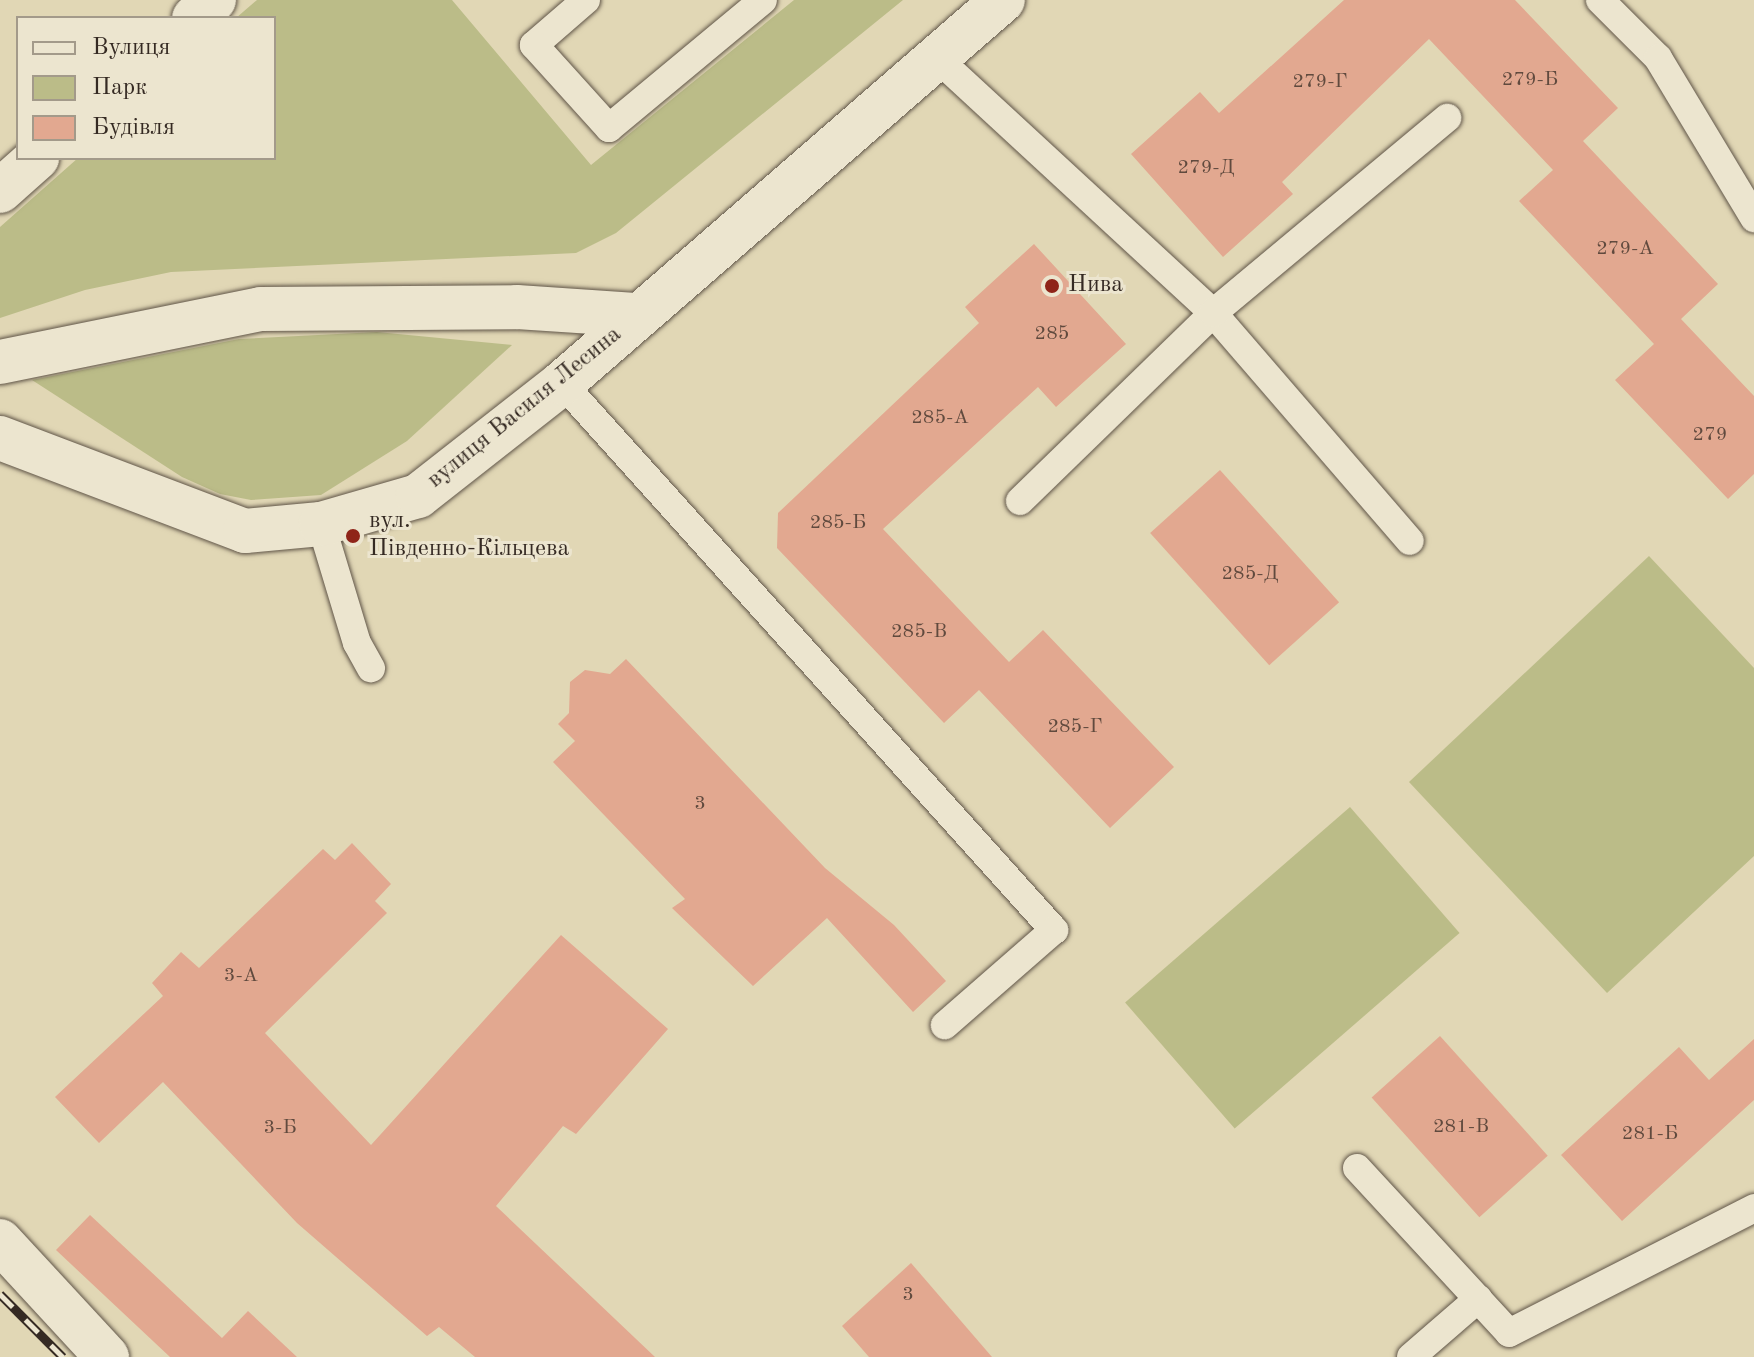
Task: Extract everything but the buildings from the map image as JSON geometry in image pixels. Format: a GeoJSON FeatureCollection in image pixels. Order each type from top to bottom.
{"type":"FeatureCollection","features":[{"type":"Feature","properties":{"kind":"street"},"geometry":{"type":"LineString","coordinates":[[196,16],[214,0]]}},
{"type":"Feature","properties":{"kind":"street","name":"вулиця Василя Лесина"},"geometry":{"type":"LineString","coordinates":[[0,438],[245,531],[321,524],[418,496],[562,383],[937,58],[994,3]]}},
{"type":"Feature","properties":{"kind":"street"},"geometry":{"type":"LineString","coordinates":[[0,191],[35,160]]}},
{"type":"Feature","properties":{"kind":"street","name":"вулиця Василя Лесина"},"geometry":{"type":"LineString","coordinates":[[0,362],[261,309],[517,307],[639,315]]}},
{"type":"Feature","properties":{"kind":"street"},"geometry":{"type":"LineString","coordinates":[[0,1241],[107,1357]]}},
{"type":"Feature","properties":{"kind":"lane"},"geometry":{"type":"LineString","coordinates":[[586,0],[534,45],[609,128],[763,0]]}},
{"type":"Feature","properties":{"kind":"lane"},"geometry":{"type":"LineString","coordinates":[[1600,0],[1658,58],[1754,218]]}},
{"type":"Feature","properties":{"kind":"lane"},"geometry":{"type":"LineString","coordinates":[[937,58],[1213,313],[1410,541]]}},
{"type":"Feature","properties":{"kind":"lane"},"geometry":{"type":"LineString","coordinates":[[1020,501],[1213,313],[1447,118]]}},
{"type":"Feature","properties":{"kind":"lane"},"geometry":{"type":"LineString","coordinates":[[562,383],[1054,930],[945,1025]]}},
{"type":"Feature","properties":{"kind":"lane"},"geometry":{"type":"LineString","coordinates":[[321,524],[357,643],[371,668]]}},
{"type":"Feature","properties":{"kind":"lane"},"geometry":{"type":"LineString","coordinates":[[1357,1168],[1509,1333],[1754,1208]]}},
{"type":"Feature","properties":{"kind":"lane"},"geometry":{"type":"LineString","coordinates":[[1411,1357],[1478,1299]]}},
{"type":"Feature","properties":{"kind":"green space"},"geometry":{"type":"Polygon","coordinates":[[[257,0],[452,0],[591,165],[794,0],[903,0],[616,233],[576,253],[171,272],[85,290],[0,318],[0,227],[76,160],[276,160],[276,16],[238,16],[257,0]]]}},
{"type":"Feature","properties":{"kind":"green space"},"geometry":{"type":"Polygon","coordinates":[[[377,332],[512,345],[407,441],[321,495],[251,500],[220,494],[182,477],[32,380],[239,339],[377,332]]]}},
{"type":"Feature","properties":{"kind":"green space"},"geometry":{"type":"Polygon","coordinates":[[[1649,556],[1754,668],[1754,856],[1607,993],[1409,782],[1649,556]]]}},
{"type":"Feature","properties":{"kind":"green space"},"geometry":{"type":"Polygon","coordinates":[[[1350,807],[1460,933],[1235,1129],[1125,1003],[1350,807]]]}},
{"type":"Feature","properties":{"kind":"railway"},"geometry":{"type":"LineString","coordinates":[[0,1294],[63,1357]]}},
{"type":"Feature","properties":{"kind":"place","name":"Нива"},"geometry":{"type":"Point","coordinates":[1052,286]}},
{"type":"Feature","properties":{"kind":"place","name":"вул. Південно-Кільцева"},"geometry":{"type":"Point","coordinates":[353,536]}}]}
